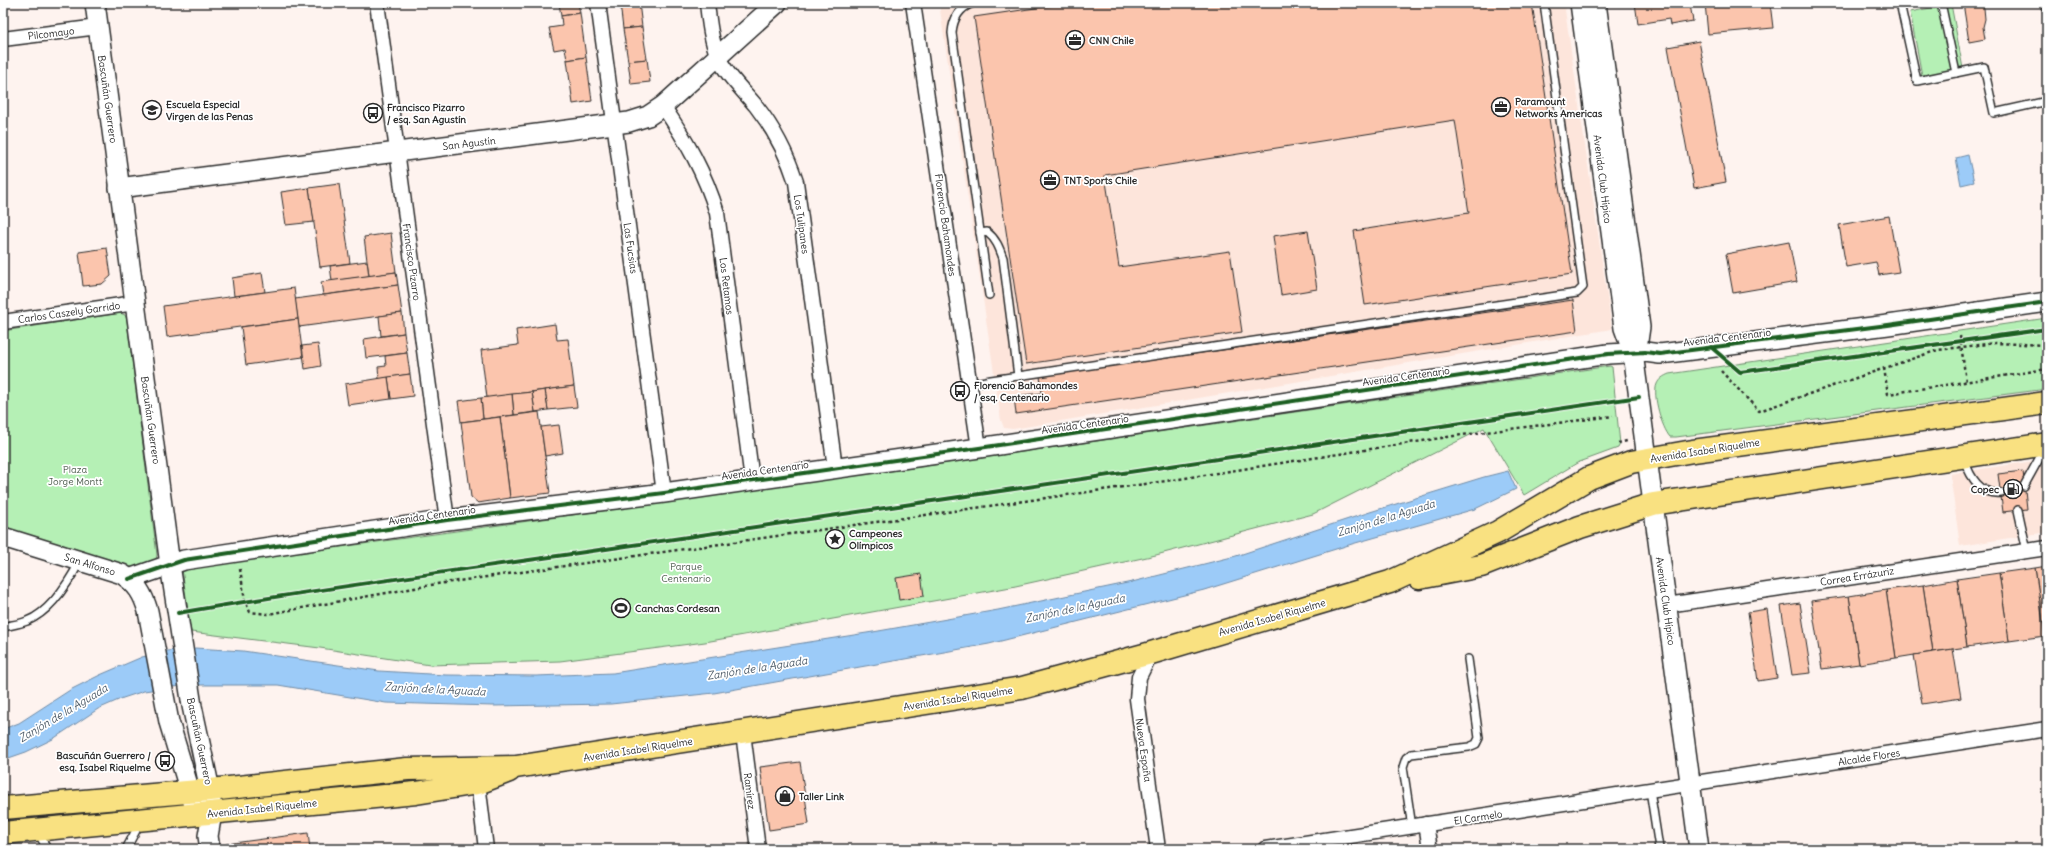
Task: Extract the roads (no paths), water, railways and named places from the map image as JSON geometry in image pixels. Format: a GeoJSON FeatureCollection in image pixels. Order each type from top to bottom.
{"type":"FeatureCollection","features":[{"type":"Feature","properties":{"kind":"highway","name":"Avenida Isabel Riquelme"},"geometry":{"type":"LineString","coordinates":[[1390,582],[1498,532],[1589,478],[1617,466],[1647,459],[2047,403]]}},
{"type":"Feature","properties":{"kind":"highway","name":"Avenida Isabel Riquelme"},"geometry":{"type":"LineString","coordinates":[[3,808],[200,791],[407,768],[516,767],[742,733],[1022,688],[1151,653],[1390,582],[1481,566],[1580,527],[1653,504],[2047,444]]}},
{"type":"Feature","properties":{"kind":"highway","name":"Avenida Isabel Riquelme"},"geometry":{"type":"LineString","coordinates":[[3,833],[141,821],[416,793],[478,783],[498,777],[516,767]]}},
{"type":"Feature","properties":{"kind":"street","name":"Bascuñán Guerrero"},"geometry":{"type":"LineString","coordinates":[[95,3],[170,565],[192,706],[200,791],[209,843]]}},
{"type":"Feature","properties":{"kind":"street","name":"Francisco Pizarro"},"geometry":{"type":"LineString","coordinates":[[377,3],[446,520]]}},
{"type":"Feature","properties":{"kind":"street","name":"Las Fucsias"},"geometry":{"type":"LineString","coordinates":[[598,3],[664,492]]}},
{"type":"Feature","properties":{"kind":"street","name":"Los Tulipanes"},"geometry":{"type":"LineString","coordinates":[[707,3],[711,33],[718,57],[728,73],[756,106],[776,135],[785,151],[796,182],[835,468]]}},
{"type":"Feature","properties":{"kind":"street","name":"San Agustín"},"geometry":{"type":"LineString","coordinates":[[119,188],[615,124],[640,119],[663,106],[777,3]]}},
{"type":"Feature","properties":{"kind":"street","name":"Florencio Bahamondes"},"geometry":{"type":"LineString","coordinates":[[913,3],[979,448]]}},
{"type":"Feature","properties":{"kind":"street","name":"Avenida Club Hípico"},"geometry":{"type":"LineString","coordinates":[[1580,3],[1593,35]]}},
{"type":"Feature","properties":{"kind":"street","name":"Avenida Club Hípico"},"geometry":{"type":"LineString","coordinates":[[1596,3],[1593,35],[1616,212],[1624,328],[1633,353],[1699,849]]}},
{"type":"Feature","properties":{"kind":"street","name":"Pilcomayo"},"geometry":{"type":"LineString","coordinates":[[3,39],[98,26]]}},
{"type":"Feature","properties":{"kind":"street","name":"Los Retamos"},"geometry":{"type":"LineString","coordinates":[[663,106],[698,164],[711,192],[717,213],[752,480]]}},
{"type":"Feature","properties":{"kind":"street","name":"Avenida Centenario"},"geometry":{"type":"LineString","coordinates":[[129,579],[184,560],[446,520],[664,492],[979,448],[1608,354],[1668,352],[1888,325],[2047,302]]}},
{"type":"Feature","properties":{"kind":"street","name":"Carlos Caszely Garrido"},"geometry":{"type":"LineString","coordinates":[[3,322],[135,303]]}},
{"type":"Feature","properties":{"kind":"street","name":"San Alfonso"},"geometry":{"type":"LineString","coordinates":[[3,537],[122,574],[136,585],[143,597],[155,644]]}},
{"type":"Feature","properties":{"kind":"street","name":"Correa Errázuriz"},"geometry":{"type":"LineString","coordinates":[[1667,605],[2047,548]]}},
{"type":"Feature","properties":{"kind":"street","name":"Bascuñán Guerrero"},"geometry":{"type":"LineString","coordinates":[[155,644],[165,703],[174,740],[200,791]]}},
{"type":"Feature","properties":{"kind":"street","name":"Nueva España"},"geometry":{"type":"LineString","coordinates":[[1151,653],[1139,677],[1137,699],[1158,849]]}},
{"type":"Feature","properties":{"kind":"street","name":"Alcalde Flores"},"geometry":{"type":"LineString","coordinates":[[1690,784],[2047,729]]}},
{"type":"Feature","properties":{"kind":"street","name":"Ramírez"},"geometry":{"type":"LineString","coordinates":[[742,733],[758,849]]}},
{"type":"Feature","properties":{"kind":"street"},"geometry":{"type":"LineString","coordinates":[[478,783],[486,849]]}},
{"type":"Feature","properties":{"kind":"street","name":"El Carmelo"},"geometry":{"type":"LineString","coordinates":[[1265,849],[1690,784]]}},
{"type":"Feature","properties":{"kind":"street"},"geometry":{"type":"LineString","coordinates":[[1426,824],[1430,849]]}},
{"type":"Feature","properties":{"kind":"lane"},"geometry":{"type":"LineString","coordinates":[[972,3],[959,12],[953,23],[952,33],[989,295]]}},
{"type":"Feature","properties":{"kind":"lane"},"geometry":{"type":"LineString","coordinates":[[970,384],[1577,293],[1583,287],[1544,3]]}},
{"type":"Feature","properties":{"kind":"lane"},"geometry":{"type":"LineString","coordinates":[[1900,3],[1917,81],[1984,67],[1994,113],[2047,102]]}},
{"type":"Feature","properties":{"kind":"lane"},"geometry":{"type":"LineString","coordinates":[[1941,3],[1956,73]]}},
{"type":"Feature","properties":{"kind":"lane"},"geometry":{"type":"LineString","coordinates":[[2046,3],[2047,10]]}},
{"type":"Feature","properties":{"kind":"lane"},"geometry":{"type":"LineString","coordinates":[[980,233],[986,232],[999,244],[1003,258],[1018,376]]}},
{"type":"Feature","properties":{"kind":"lane"},"geometry":{"type":"LineString","coordinates":[[2024,486],[2047,444]]}},
{"type":"Feature","properties":{"kind":"lane"},"geometry":{"type":"LineString","coordinates":[[1963,457],[1972,478],[1981,488],[1990,493],[2001,493]]}},
{"type":"Feature","properties":{"kind":"lane"},"geometry":{"type":"LineString","coordinates":[[2018,510],[2027,551]]}},
{"type":"Feature","properties":{"kind":"lane"},"geometry":{"type":"LineString","coordinates":[[3,627],[28,620],[42,612],[68,584],[80,561]]}},
{"type":"Feature","properties":{"kind":"lane"},"geometry":{"type":"LineString","coordinates":[[1412,827],[1403,767],[1406,758],[1411,754],[1469,747],[1476,744],[1479,738],[1468,659]]}},
{"type":"Feature","properties":{"kind":"lane"},"geometry":{"type":"LineString","coordinates":[[1650,790],[1659,848]]}},
{"type":"Feature","properties":{"kind":"lane"},"geometry":{"type":"LineString","coordinates":[[126,849],[141,821]]}},
{"type":"Feature","properties":{"kind":"lane"},"geometry":{"type":"LineString","coordinates":[[37,830],[47,849]]}},
{"type":"Feature","properties":{"kind":"water"},"geometry":{"type":"Polygon","coordinates":[[[1968,155],[1974,182],[1961,185],[1956,158],[1968,155]]]}},
{"type":"Feature","properties":{"kind":"water","name":"Zanjón de la Aguada"},"geometry":{"type":"Polygon","coordinates":[[[1508,471],[1516,489],[1475,509],[1352,544],[1204,590],[989,644],[714,693],[611,704],[493,706],[386,703],[278,685],[200,685],[172,687],[144,691],[123,698],[98,709],[53,739],[26,752],[3,760],[3,729],[19,723],[70,690],[100,675],[142,657],[167,651],[195,648],[243,651],[379,671],[446,675],[536,676],[613,673],[873,632],[998,610],[1132,582],[1236,556],[1370,512],[1508,471]]]}},
{"type":"Feature","properties":{"kind":"place","name":"CNN Chile"},"geometry":{"type":"Point","coordinates":[1075,40]}},
{"type":"Feature","properties":{"kind":"place","name":"Paramount Networks Americas"},"geometry":{"type":"Point","coordinates":[1501,107]}},
{"type":"Feature","properties":{"kind":"place","name":"Escuela Especial Virgen de las Penas"},"geometry":{"type":"Point","coordinates":[152,110]}},
{"type":"Feature","properties":{"kind":"place","name":"Francisco Pizarro / esq. San Agustín"},"geometry":{"type":"Point","coordinates":[373,113]}},
{"type":"Feature","properties":{"kind":"place","name":"TNT Sports Chile"},"geometry":{"type":"Point","coordinates":[1050,180]}},
{"type":"Feature","properties":{"kind":"place","name":"Florencio Bahamondes / esq. Centenario"},"geometry":{"type":"Point","coordinates":[960,391]}},
{"type":"Feature","properties":{"kind":"place","name":"Copec"},"geometry":{"type":"Point","coordinates":[2013,489]}},
{"type":"Feature","properties":{"kind":"place","name":"Campeones Olímpicos"},"geometry":{"type":"Point","coordinates":[835,539]}},
{"type":"Feature","properties":{"kind":"place","name":"Canchas Cordesan"},"geometry":{"type":"Point","coordinates":[621,608]}},
{"type":"Feature","properties":{"kind":"place","name":"Bascuñán Guerrero / esq. Isabel Riquelme"},"geometry":{"type":"Point","coordinates":[165,761]}},
{"type":"Feature","properties":{"kind":"place","name":"Taller Link"},"geometry":{"type":"Point","coordinates":[785,796]}},
{"type":"Feature","properties":{"kind":"park label","name":"Plaza Jorge Montt"},"geometry":{"type":"Point","coordinates":[75,474]}},
{"type":"Feature","properties":{"kind":"park label","name":"Parque Centenario"},"geometry":{"type":"Point","coordinates":[686,572]}}]}
